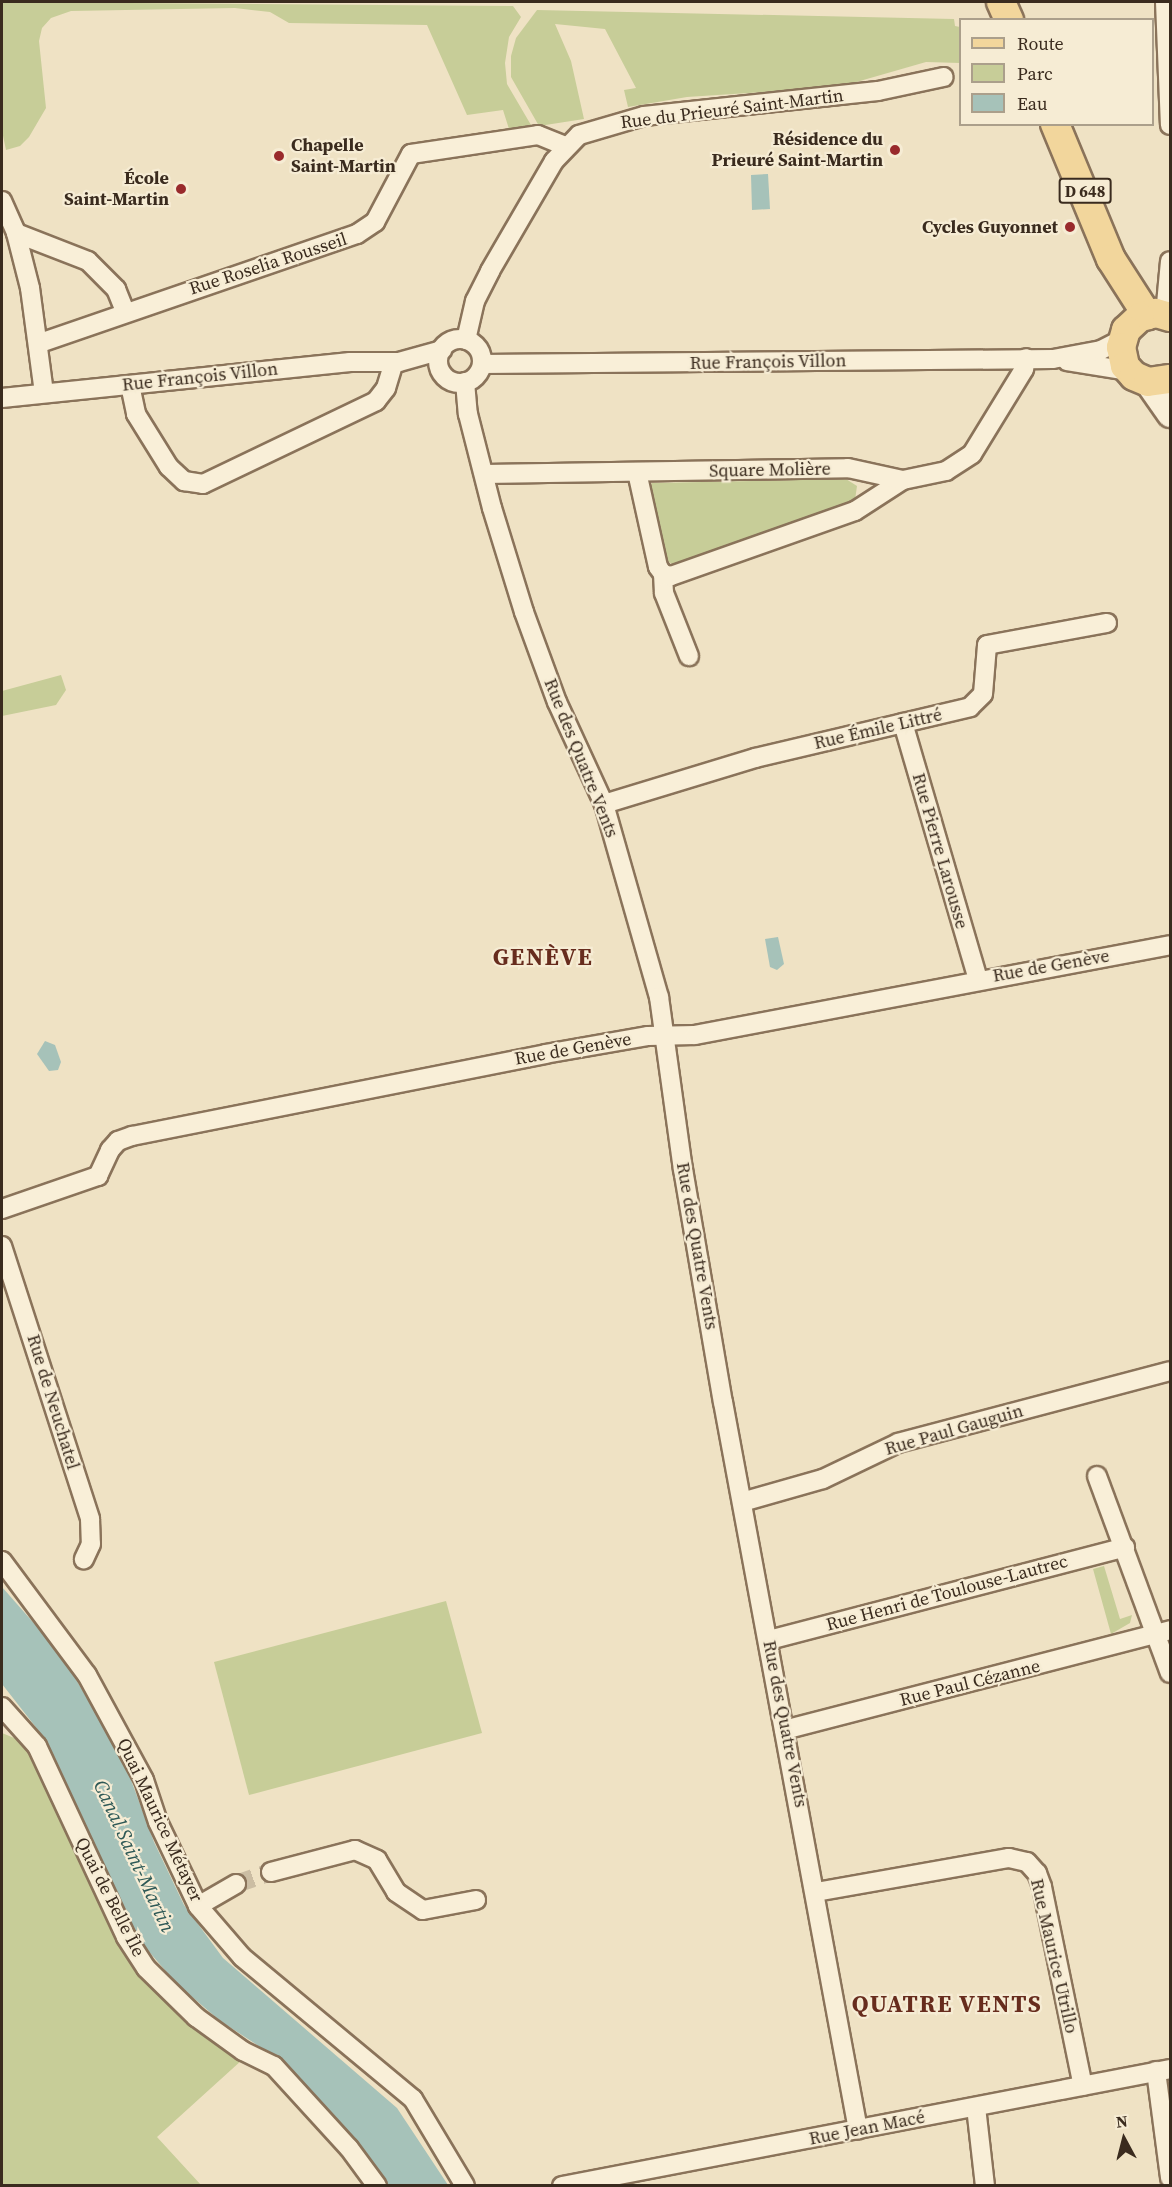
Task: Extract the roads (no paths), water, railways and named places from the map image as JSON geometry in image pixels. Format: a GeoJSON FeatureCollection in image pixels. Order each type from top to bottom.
{"type":"FeatureCollection","features":[{"type":"Feature","properties":{"kind":"main road"},"geometry":{"type":"LineString","coordinates":[[1001,2],[1008,18]]}},
{"type":"Feature","properties":{"kind":"main road","name":"D 648"},"geometry":{"type":"LineString","coordinates":[[1056,126],[1111,259],[1146,323]]}},
{"type":"Feature","properties":{"kind":"main road"},"geometry":{"type":"LineString","coordinates":[[1146,323],[1121,353],[1149,377],[1170,414]]}},
{"type":"Feature","properties":{"kind":"street"},"geometry":{"type":"LineString","coordinates":[[1165,2],[1170,125]]}},
{"type":"Feature","properties":{"kind":"street","name":"Rue du Prieuré Saint-Martin"},"geometry":{"type":"LineString","coordinates":[[466,340],[479,290],[565,146],[593,129],[644,116],[878,91],[944,77]]}},
{"type":"Feature","properties":{"kind":"street","name":"Rue Roselia Rousseil"},"geometry":{"type":"LineString","coordinates":[[40,343],[125,311],[357,234],[375,222],[411,154],[538,135],[565,146]]}},
{"type":"Feature","properties":{"kind":"street"},"geometry":{"type":"LineString","coordinates":[[2,201],[16,233],[40,343],[44,393]]}},
{"type":"Feature","properties":{"kind":"street"},"geometry":{"type":"LineString","coordinates":[[16,233],[88,261],[116,289],[125,311]]}},
{"type":"Feature","properties":{"kind":"street"},"geometry":{"type":"LineString","coordinates":[[1146,323],[1170,261]]}},
{"type":"Feature","properties":{"kind":"street","name":"Rue François Villon"},"geometry":{"type":"LineString","coordinates":[[1053,359],[1094,352],[1146,323]]}},
{"type":"Feature","properties":{"kind":"street"},"geometry":{"type":"LineString","coordinates":[[455,340],[466,340],[478,349],[482,364],[474,378],[465,382],[444,376],[439,363],[442,350],[455,340]]}},
{"type":"Feature","properties":{"kind":"street","name":"Rue François Villon"},"geometry":{"type":"LineString","coordinates":[[2,398],[350,362],[397,362],[442,350]]}},
{"type":"Feature","properties":{"kind":"street","name":"Rue François Villon"},"geometry":{"type":"LineString","coordinates":[[482,364],[1026,358],[1053,359],[1149,377]]}},
{"type":"Feature","properties":{"kind":"street","name":"Square Molière"},"geometry":{"type":"LineString","coordinates":[[663,574],[680,575],[855,511],[903,480],[946,471],[972,454],[1024,369],[1026,358]]}},
{"type":"Feature","properties":{"kind":"street"},"geometry":{"type":"LineString","coordinates":[[130,385],[136,414],[169,467],[184,481],[203,484],[376,401],[386,388],[397,362]]}},
{"type":"Feature","properties":{"kind":"street","name":"Rue François Villon"},"geometry":{"type":"LineString","coordinates":[[397,362],[444,376]]}},
{"type":"Feature","properties":{"kind":"street","name":"Rue des Quatre Vents"},"geometry":{"type":"LineString","coordinates":[[465,382],[468,414],[524,612],[557,702],[604,804],[658,997],[683,1169],[742,1502],[816,1892],[836,2023],[858,2130]]}},
{"type":"Feature","properties":{"kind":"street","name":"Square Molière"},"geometry":{"type":"LineString","coordinates":[[484,474],[848,468],[903,480]]}},
{"type":"Feature","properties":{"kind":"street"},"geometry":{"type":"LineString","coordinates":[[637,472],[663,574],[664,593],[689,656]]}},
{"type":"Feature","properties":{"kind":"street","name":"Rue Émile Littré"},"geometry":{"type":"LineString","coordinates":[[604,804],[755,758],[970,707],[983,694],[987,645],[1107,623]]}},
{"type":"Feature","properties":{"kind":"street","name":"Rue Pierre Larousse"},"geometry":{"type":"LineString","coordinates":[[903,723],[978,980]]}},
{"type":"Feature","properties":{"kind":"street","name":"Rue de Genève"},"geometry":{"type":"LineString","coordinates":[[2,1209],[98,1176],[110,1150],[118,1141],[132,1136],[544,1054],[664,1035],[695,1035],[1170,945]]}},
{"type":"Feature","properties":{"kind":"street","name":"Rue de Neuchatel"},"geometry":{"type":"LineString","coordinates":[[2,1246],[90,1519],[91,1544],[84,1559]]}},
{"type":"Feature","properties":{"kind":"street","name":"Rue Paul Gauguin"},"geometry":{"type":"LineString","coordinates":[[742,1502],[813,1483],[898,1443],[1170,1371]]}},
{"type":"Feature","properties":{"kind":"street"},"geometry":{"type":"LineString","coordinates":[[1097,1476],[1163,1633],[1170,1673]]}},
{"type":"Feature","properties":{"kind":"street","name":"Rue Henri de Toulouse-Lautrec"},"geometry":{"type":"LineString","coordinates":[[769,1640],[1125,1547]]}},
{"type":"Feature","properties":{"kind":"street","name":"Quai Maurice Métayer"},"geometry":{"type":"LineString","coordinates":[[2,1561],[87,1675],[140,1771],[158,1822],[198,1906],[242,1957],[413,2099],[465,2186]]}},
{"type":"Feature","properties":{"kind":"street","name":"Rue Paul Cézanne"},"geometry":{"type":"LineString","coordinates":[[784,1730],[1163,1633]]}},
{"type":"Feature","properties":{"kind":"street","name":"Quai de Belle Île"},"geometry":{"type":"LineString","coordinates":[[2,1707],[37,1746],[126,1937],[146,1968],[196,2017],[243,2051],[274,2066],[349,2148],[377,2186]]}},
{"type":"Feature","properties":{"kind":"street"},"geometry":{"type":"LineString","coordinates":[[271,1872],[355,1850],[377,1860],[396,1892],[423,1910],[476,1900]]}},
{"type":"Feature","properties":{"kind":"street","name":"Rue Maurice Utrillo"},"geometry":{"type":"LineString","coordinates":[[816,1892],[1009,1858],[1027,1862],[1037,1873],[1042,1887],[1083,2086]]}},
{"type":"Feature","properties":{"kind":"street"},"geometry":{"type":"LineString","coordinates":[[198,1906],[236,1884]]}},
{"type":"Feature","properties":{"kind":"street"},"geometry":{"type":"LineString","coordinates":[[1163,2070],[1170,2178]]}},
{"type":"Feature","properties":{"kind":"street","name":"Rue Jean Macé"},"geometry":{"type":"LineString","coordinates":[[562,2186],[1163,2070]]}},
{"type":"Feature","properties":{"kind":"street"},"geometry":{"type":"LineString","coordinates":[[976,2107],[985,2186]]}},
{"type":"Feature","properties":{"kind":"water"},"geometry":{"type":"Polygon","coordinates":[[[768,174],[770,209],[752,210],[751,175],[768,174]]]}},
{"type":"Feature","properties":{"kind":"water"},"geometry":{"type":"Polygon","coordinates":[[[778,937],[784,964],[777,970],[770,967],[765,939],[778,937]]]}},
{"type":"Feature","properties":{"kind":"water"},"geometry":{"type":"Polygon","coordinates":[[[45,1041],[55,1045],[61,1062],[58,1070],[49,1071],[37,1054],[45,1041]]]}},
{"type":"Feature","properties":{"kind":"water","name":"Canal Saint-Martin"},"geometry":{"type":"Polygon","coordinates":[[[2,1587],[61,1654],[124,1761],[154,1842],[184,1905],[223,1958],[397,2108],[448,2185],[387,2185],[377,2169],[280,2060],[219,2020],[176,1983],[145,1947],[108,1881],[38,1730],[2,1684],[2,1587]]]}},
{"type":"Feature","properties":{"kind":"tunnel"},"geometry":{"type":"LineString","coordinates":[[236,1884],[271,1872]]}},
{"type":"Feature","properties":{"kind":"place","name":"Résidence du Prieuré Saint-Martin"},"geometry":{"type":"Point","coordinates":[895,150]}},
{"type":"Feature","properties":{"kind":"place","name":"Chapelle Saint-Martin"},"geometry":{"type":"Point","coordinates":[279,156]}},
{"type":"Feature","properties":{"kind":"place","name":"École Saint-Martin"},"geometry":{"type":"Point","coordinates":[181,189]}},
{"type":"Feature","properties":{"kind":"place","name":"Cycles Guyonnet"},"geometry":{"type":"Point","coordinates":[1070,227]}},
{"type":"Feature","properties":{"kind":"district","name":"GENÈVE"},"geometry":{"type":"Point","coordinates":[543,957]}},
{"type":"Feature","properties":{"kind":"district","name":"QUATRE VENTS"},"geometry":{"type":"Point","coordinates":[947,2004]}}]}
